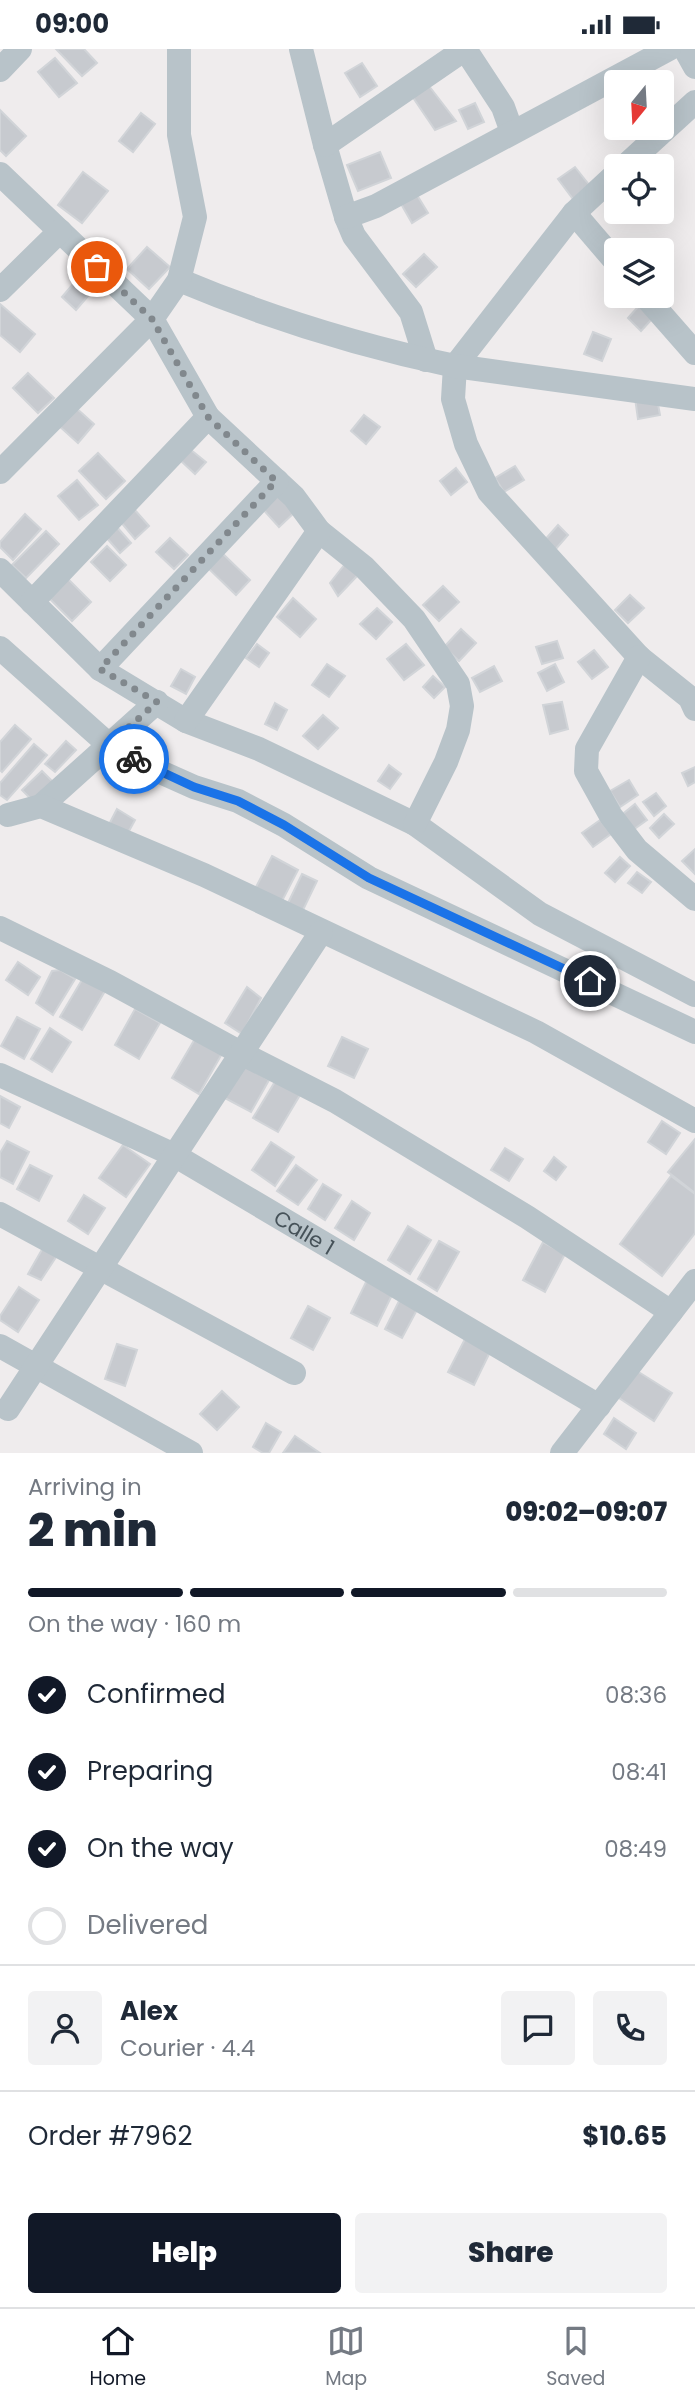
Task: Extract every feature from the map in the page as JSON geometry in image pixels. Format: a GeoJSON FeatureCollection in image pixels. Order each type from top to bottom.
{"type":"FeatureCollection","features":[{"type":"Feature","properties":{"kind":"street"},"geometry":{"type":"LineString","coordinates":[[0,70],[20,49]]}},
{"type":"Feature","properties":{"kind":"street"},"geometry":{"type":"LineString","coordinates":[[0,472],[152,319],[179,280],[195,217],[179,135],[179,49]]}},
{"type":"Feature","properties":{"kind":"street"},"geometry":{"type":"LineString","coordinates":[[301,49],[346,217],[355,236],[411,312],[426,360]]}},
{"type":"Feature","properties":{"kind":"street"},"geometry":{"type":"LineString","coordinates":[[325,145],[465,49],[503,107],[512,132]]}},
{"type":"Feature","properties":{"kind":"street"},"geometry":{"type":"LineString","coordinates":[[346,217],[376,206],[669,49]]}},
{"type":"Feature","properties":{"kind":"street"},"geometry":{"type":"LineString","coordinates":[[685,49],[695,67]]}},
{"type":"Feature","properties":{"kind":"street"},"geometry":{"type":"LineString","coordinates":[[638,154],[695,102]]}},
{"type":"Feature","properties":{"kind":"street"},"geometry":{"type":"LineString","coordinates":[[0,174],[152,319],[208,417],[293,497],[319,531],[365,567],[414,619],[458,684],[462,706],[458,730],[446,762],[415,824]]}},
{"type":"Feature","properties":{"kind":"street"},"geometry":{"type":"LineString","coordinates":[[604,185],[573,213],[455,366],[453,399],[466,444],[489,492],[639,657],[690,698],[695,709]]}},
{"type":"Feature","properties":{"kind":"street"},"geometry":{"type":"LineString","coordinates":[[573,213],[604,248]]}},
{"type":"Feature","properties":{"kind":"street"},"geometry":{"type":"LineString","coordinates":[[0,290],[60,231]]}},
{"type":"Feature","properties":{"kind":"street"},"geometry":{"type":"LineString","coordinates":[[179,280],[225,299],[309,327],[426,360],[695,398]]}},
{"type":"Feature","properties":{"kind":"street"},"geometry":{"type":"LineString","coordinates":[[656,308],[695,353]]}},
{"type":"Feature","properties":{"kind":"street"},"geometry":{"type":"LineString","coordinates":[[32,602],[208,417]]}},
{"type":"Feature","properties":{"kind":"street"},"geometry":{"type":"LineString","coordinates":[[100,669],[276,481]]}},
{"type":"Feature","properties":{"kind":"street"},"geometry":{"type":"LineString","coordinates":[[186,721],[319,531]]}},
{"type":"Feature","properties":{"kind":"street"},"geometry":{"type":"LineString","coordinates":[[0,570],[100,669],[186,721],[258,749],[415,824],[540,913],[695,995]]}},
{"type":"Feature","properties":{"kind":"street"},"geometry":{"type":"LineString","coordinates":[[0,648],[109,745],[147,767],[194,787],[238,801],[284,825],[369,878],[695,1032]]}},
{"type":"Feature","properties":{"kind":"street"},"geometry":{"type":"LineString","coordinates":[[639,657],[587,749],[586,771],[611,816],[637,850],[695,899]]}},
{"type":"Feature","properties":{"kind":"street"},"geometry":{"type":"LineString","coordinates":[[3,819],[41,806],[157,702]]}},
{"type":"Feature","properties":{"kind":"street"},"geometry":{"type":"LineString","coordinates":[[41,806],[204,875],[536,1032],[695,1121]]}},
{"type":"Feature","properties":{"kind":"street"},"geometry":{"type":"LineString","coordinates":[[0,928],[110,982],[335,1101],[527,1217],[671,1312]]}},
{"type":"Feature","properties":{"kind":"street"},"geometry":{"type":"LineString","coordinates":[[8,1409],[321,932]]}},
{"type":"Feature","properties":{"kind":"street","name":"Calle 1"},"geometry":{"type":"LineString","coordinates":[[0,1075],[174,1155],[598,1406]]}},
{"type":"Feature","properties":{"kind":"street"},"geometry":{"type":"LineString","coordinates":[[0,1214],[294,1373]]}},
{"type":"Feature","properties":{"kind":"street"},"geometry":{"type":"LineString","coordinates":[[570,1450],[598,1406],[695,1281]]}},
{"type":"Feature","properties":{"kind":"street"},"geometry":{"type":"LineString","coordinates":[[0,1346],[191,1453]]}},
{"type":"Feature","properties":{"kind":"building"},"geometry":{"type":"Polygon","coordinates":[[[56,49],[84,49],[97,63],[82,76],[56,49]]]}},
{"type":"Feature","properties":{"kind":"building"},"geometry":{"type":"Polygon","coordinates":[[[55,58],[77,83],[59,97],[38,72],[55,58]]]}},
{"type":"Feature","properties":{"kind":"building"},"geometry":{"type":"Polygon","coordinates":[[[362,63],[377,86],[360,97],[345,73],[362,63]]]}},
{"type":"Feature","properties":{"kind":"building"},"geometry":{"type":"Polygon","coordinates":[[[429,86],[456,121],[435,130],[412,96],[429,86]]]}},
{"type":"Feature","properties":{"kind":"building"},"geometry":{"type":"Polygon","coordinates":[[[475,103],[484,122],[468,129],[459,110],[475,103]]]}},
{"type":"Feature","properties":{"kind":"building"},"geometry":{"type":"Polygon","coordinates":[[[0,110],[26,136],[6,156],[0,150],[0,110]]]}},
{"type":"Feature","properties":{"kind":"building"},"geometry":{"type":"Polygon","coordinates":[[[141,113],[155,124],[133,152],[119,141],[141,113]]]}},
{"type":"Feature","properties":{"kind":"building"},"geometry":{"type":"Polygon","coordinates":[[[380,152],[391,178],[358,191],[347,165],[380,152]]]}},
{"type":"Feature","properties":{"kind":"building"},"geometry":{"type":"Polygon","coordinates":[[[575,167],[590,186],[573,199],[558,179],[575,167]]]}},
{"type":"Feature","properties":{"kind":"building"},"geometry":{"type":"Polygon","coordinates":[[[83,172],[108,191],[82,223],[58,205],[83,172]]]}},
{"type":"Feature","properties":{"kind":"building"},"geometry":{"type":"Polygon","coordinates":[[[417,195],[428,213],[412,223],[401,204],[417,195]]]}},
{"type":"Feature","properties":{"kind":"building"},"geometry":{"type":"Polygon","coordinates":[[[147,247],[170,267],[149,289],[127,269],[147,247]]]}},
{"type":"Feature","properties":{"kind":"building"},"geometry":{"type":"Polygon","coordinates":[[[424,254],[437,267],[416,287],[403,274],[424,254]]]}},
{"type":"Feature","properties":{"kind":"building"},"geometry":{"type":"Polygon","coordinates":[[[86,269],[100,282],[76,310],[62,297],[86,269]]]}},
{"type":"Feature","properties":{"kind":"building"},"geometry":{"type":"Polygon","coordinates":[[[0,304],[35,334],[20,352],[0,335],[0,304]]]}},
{"type":"Feature","properties":{"kind":"building"},"geometry":{"type":"Polygon","coordinates":[[[637,308],[660,310],[641,331],[628,318],[637,308]]]}},
{"type":"Feature","properties":{"kind":"building"},"geometry":{"type":"Polygon","coordinates":[[[593,332],[611,339],[602,361],[584,354],[593,332]]]}},
{"type":"Feature","properties":{"kind":"building"},"geometry":{"type":"Polygon","coordinates":[[[28,373],[54,398],[38,413],[13,388],[28,373]]]}},
{"type":"Feature","properties":{"kind":"building"},"geometry":{"type":"Polygon","coordinates":[[[655,388],[660,415],[638,419],[634,391],[655,388]]]}},
{"type":"Feature","properties":{"kind":"building"},"geometry":{"type":"Polygon","coordinates":[[[75,407],[94,424],[78,443],[58,425],[75,407]]]}},
{"type":"Feature","properties":{"kind":"building"},"geometry":{"type":"Polygon","coordinates":[[[364,415],[380,427],[366,444],[351,431],[364,415]]]}},
{"type":"Feature","properties":{"kind":"building"},"geometry":{"type":"Polygon","coordinates":[[[191,450],[206,462],[195,474],[181,461],[191,450]]]}},
{"type":"Feature","properties":{"kind":"building"},"geometry":{"type":"Polygon","coordinates":[[[98,453],[125,481],[106,499],[79,471],[98,453]]]}},
{"type":"Feature","properties":{"kind":"building"},"geometry":{"type":"Polygon","coordinates":[[[515,466],[524,480],[504,492],[495,478],[515,466]]]}},
{"type":"Feature","properties":{"kind":"building"},"geometry":{"type":"Polygon","coordinates":[[[456,468],[467,482],[451,495],[440,481],[456,468]]]}},
{"type":"Feature","properties":{"kind":"building"},"geometry":{"type":"Polygon","coordinates":[[[77,480],[98,505],[79,520],[58,496],[77,480]]]}},
{"type":"Feature","properties":{"kind":"building"},"geometry":{"type":"Polygon","coordinates":[[[277,492],[295,512],[279,527],[260,506],[277,492]]]}},
{"type":"Feature","properties":{"kind":"building"},"geometry":{"type":"Polygon","coordinates":[[[134,509],[149,526],[135,539],[120,521],[134,509]]]}},
{"type":"Feature","properties":{"kind":"building"},"geometry":{"type":"Polygon","coordinates":[[[25,514],[41,529],[13,560],[0,547],[0,542],[25,514]]]}},
{"type":"Feature","properties":{"kind":"building"},"geometry":{"type":"Polygon","coordinates":[[[558,525],[568,535],[554,551],[543,542],[558,525]]]}},
{"type":"Feature","properties":{"kind":"building"},"geometry":{"type":"Polygon","coordinates":[[[116,526],[131,543],[120,553],[105,536],[116,526]]]}},
{"type":"Feature","properties":{"kind":"building"},"geometry":{"type":"Polygon","coordinates":[[[46,531],[59,544],[26,578],[12,565],[46,531]]]}},
{"type":"Feature","properties":{"kind":"building"},"geometry":{"type":"Polygon","coordinates":[[[170,538],[188,555],[174,569],[156,552],[170,538]]]}},
{"type":"Feature","properties":{"kind":"building"},"geometry":{"type":"Polygon","coordinates":[[[107,546],[126,565],[110,581],[91,562],[107,546]]]}},
{"type":"Feature","properties":{"kind":"building"},"geometry":{"type":"Polygon","coordinates":[[[221,552],[250,580],[236,595],[207,567],[221,552]]]}},
{"type":"Feature","properties":{"kind":"building"},"geometry":{"type":"Polygon","coordinates":[[[349,559],[358,575],[338,596],[330,583],[349,559]]]}},
{"type":"Feature","properties":{"kind":"building"},"geometry":{"type":"Polygon","coordinates":[[[66,577],[91,602],[72,621],[47,596],[66,577]]]}},
{"type":"Feature","properties":{"kind":"building"},"geometry":{"type":"Polygon","coordinates":[[[443,586],[459,602],[439,621],[423,605],[443,586]]]}},
{"type":"Feature","properties":{"kind":"building"},"geometry":{"type":"Polygon","coordinates":[[[630,595],[644,608],[628,623],[615,610],[630,595]]]}},
{"type":"Feature","properties":{"kind":"building"},"geometry":{"type":"Polygon","coordinates":[[[293,598],[316,619],[300,637],[277,617],[293,598]]]}},
{"type":"Feature","properties":{"kind":"building"},"geometry":{"type":"Polygon","coordinates":[[[377,608],[392,622],[376,639],[360,624],[377,608]]]}},
{"type":"Feature","properties":{"kind":"building"},"geometry":{"type":"Polygon","coordinates":[[[461,629],[476,643],[459,661],[444,647],[461,629]]]}},
{"type":"Feature","properties":{"kind":"building"},"geometry":{"type":"Polygon","coordinates":[[[557,641],[563,658],[542,664],[536,647],[557,641]]]}},
{"type":"Feature","properties":{"kind":"building"},"geometry":{"type":"Polygon","coordinates":[[[257,644],[269,653],[259,667],[246,658],[257,644]]]}},
{"type":"Feature","properties":{"kind":"building"},"geometry":{"type":"Polygon","coordinates":[[[406,644],[424,665],[404,680],[387,659],[406,644]]]}},
{"type":"Feature","properties":{"kind":"building"},"geometry":{"type":"Polygon","coordinates":[[[594,650],[608,667],[592,679],[578,662],[594,650]]]}},
{"type":"Feature","properties":{"kind":"building"},"geometry":{"type":"Polygon","coordinates":[[[327,664],[345,676],[329,697],[312,685],[327,664]]]}},
{"type":"Feature","properties":{"kind":"building"},"geometry":{"type":"Polygon","coordinates":[[[555,664],[564,682],[547,691],[538,673],[555,664]]]}},
{"type":"Feature","properties":{"kind":"building"},"geometry":{"type":"Polygon","coordinates":[[[494,666],[502,681],[480,692],[472,678],[494,666]]]}},
{"type":"Feature","properties":{"kind":"building"},"geometry":{"type":"Polygon","coordinates":[[[181,669],[195,677],[186,694],[171,686],[181,669]]]}},
{"type":"Feature","properties":{"kind":"building"},"geometry":{"type":"Polygon","coordinates":[[[433,676],[445,687],[434,698],[423,687],[433,676]]]}},
{"type":"Feature","properties":{"kind":"building"},"geometry":{"type":"Polygon","coordinates":[[[562,702],[568,729],[550,734],[543,705],[562,702]]]}},
{"type":"Feature","properties":{"kind":"building"},"geometry":{"type":"Polygon","coordinates":[[[275,703],[287,710],[277,730],[265,724],[275,703]]]}},
{"type":"Feature","properties":{"kind":"building"},"geometry":{"type":"Polygon","coordinates":[[[323,715],[338,728],[318,749],[303,736],[323,715]]]}},
{"type":"Feature","properties":{"kind":"building"},"geometry":{"type":"Polygon","coordinates":[[[15,725],[31,739],[2,772],[0,742],[15,725]]]}},
{"type":"Feature","properties":{"kind":"building"},"geometry":{"type":"Polygon","coordinates":[[[66,741],[76,750],[55,772],[45,764],[66,741]]]}},
{"type":"Feature","properties":{"kind":"building"},"geometry":{"type":"Polygon","coordinates":[[[34,744],[47,755],[7,800],[0,795],[0,783],[34,744]]]}},
{"type":"Feature","properties":{"kind":"building"},"geometry":{"type":"Polygon","coordinates":[[[389,765],[401,774],[390,789],[378,781],[389,765]]]}},
{"type":"Feature","properties":{"kind":"building"},"geometry":{"type":"Polygon","coordinates":[[[695,767],[695,782],[688,786],[682,773],[695,767]]]}},
{"type":"Feature","properties":{"kind":"building"},"geometry":{"type":"Polygon","coordinates":[[[42,771],[56,785],[36,804],[22,790],[42,771]]]}},
{"type":"Feature","properties":{"kind":"building"},"geometry":{"type":"Polygon","coordinates":[[[629,780],[638,795],[620,807],[610,791],[629,780]]]}},
{"type":"Feature","properties":{"kind":"building"},"geometry":{"type":"Polygon","coordinates":[[[656,793],[666,806],[654,816],[643,802],[656,793]]]}},
{"type":"Feature","properties":{"kind":"building"},"geometry":{"type":"Polygon","coordinates":[[[635,804],[647,820],[630,832],[619,817],[635,804]]]}},
{"type":"Feature","properties":{"kind":"building"},"geometry":{"type":"Polygon","coordinates":[[[117,809],[135,820],[123,842],[105,832],[117,809]]]}},
{"type":"Feature","properties":{"kind":"building"},"geometry":{"type":"Polygon","coordinates":[[[664,814],[674,824],[659,838],[650,828],[664,814]]]}},
{"type":"Feature","properties":{"kind":"building"},"geometry":{"type":"Polygon","coordinates":[[[600,820],[611,834],[593,847],[582,833],[600,820]]]}},
{"type":"Feature","properties":{"kind":"building"},"geometry":{"type":"Polygon","coordinates":[[[695,849],[695,874],[682,861],[695,849]]]}},
{"type":"Feature","properties":{"kind":"building"},"geometry":{"type":"Polygon","coordinates":[[[272,856],[298,870],[281,903],[255,889],[272,856]]]}},
{"type":"Feature","properties":{"kind":"building"},"geometry":{"type":"Polygon","coordinates":[[[620,857],[630,866],[615,882],[605,873],[620,857]]]}},
{"type":"Feature","properties":{"kind":"building"},"geometry":{"type":"Polygon","coordinates":[[[637,872],[651,882],[642,893],[628,883],[637,872]]]}},
{"type":"Feature","properties":{"kind":"building"},"geometry":{"type":"Polygon","coordinates":[[[302,874],[317,881],[303,910],[288,903],[302,874]]]}},
{"type":"Feature","properties":{"kind":"building"},"geometry":{"type":"Polygon","coordinates":[[[18,962],[40,977],[28,995],[6,980],[18,962]]]}},
{"type":"Feature","properties":{"kind":"building"},"geometry":{"type":"Polygon","coordinates":[[[60,970],[75,979],[53,1015],[36,1003],[52,971],[60,970]]]}},
{"type":"Feature","properties":{"kind":"building"},"geometry":{"type":"Polygon","coordinates":[[[83,978],[105,991],[82,1030],[60,1017],[83,978]]]}},
{"type":"Feature","properties":{"kind":"building"},"geometry":{"type":"Polygon","coordinates":[[[247,987],[261,998],[242,1034],[225,1023],[247,987]]]}},
{"type":"Feature","properties":{"kind":"building"},"geometry":{"type":"Polygon","coordinates":[[[135,1009],[160,1023],[139,1059],[115,1045],[135,1009]]]}},
{"type":"Feature","properties":{"kind":"building"},"geometry":{"type":"Polygon","coordinates":[[[17,1017],[40,1029],[24,1059],[1,1046],[17,1017]]]}},
{"type":"Feature","properties":{"kind":"building"},"geometry":{"type":"Polygon","coordinates":[[[50,1028],[71,1042],[52,1072],[31,1059],[50,1028]]]}},
{"type":"Feature","properties":{"kind":"building"},"geometry":{"type":"Polygon","coordinates":[[[196,1037],[223,1052],[199,1094],[172,1078],[196,1037]]]}},
{"type":"Feature","properties":{"kind":"building"},"geometry":{"type":"Polygon","coordinates":[[[342,1037],[368,1049],[354,1078],[328,1066],[342,1037]]]}},
{"type":"Feature","properties":{"kind":"building"},"geometry":{"type":"Polygon","coordinates":[[[242,1064],[269,1080],[251,1112],[223,1097],[242,1064]]]}},
{"type":"Feature","properties":{"kind":"building"},"geometry":{"type":"Polygon","coordinates":[[[276,1080],[300,1095],[278,1132],[253,1118],[276,1080]]]}},
{"type":"Feature","properties":{"kind":"building"},"geometry":{"type":"Polygon","coordinates":[[[0,1096],[20,1107],[9,1128],[0,1123],[0,1096]]]}},
{"type":"Feature","properties":{"kind":"building"},"geometry":{"type":"Polygon","coordinates":[[[662,1121],[680,1133],[666,1154],[648,1142],[662,1121]]]}},
{"type":"Feature","properties":{"kind":"building"},"geometry":{"type":"Polygon","coordinates":[[[695,1139],[695,1193],[668,1172],[695,1139]]]}},
{"type":"Feature","properties":{"kind":"building"},"geometry":{"type":"Polygon","coordinates":[[[7,1141],[29,1152],[13,1184],[0,1177],[0,1153],[7,1141]]]}},
{"type":"Feature","properties":{"kind":"building"},"geometry":{"type":"Polygon","coordinates":[[[271,1142],[294,1157],[275,1186],[252,1170],[271,1142]]]}},
{"type":"Feature","properties":{"kind":"building"},"geometry":{"type":"Polygon","coordinates":[[[123,1145],[150,1164],[126,1197],[99,1178],[123,1145]]]}},
{"type":"Feature","properties":{"kind":"building"},"geometry":{"type":"Polygon","coordinates":[[[505,1148],[523,1159],[509,1181],[491,1170],[505,1148]]]}},
{"type":"Feature","properties":{"kind":"building"},"geometry":{"type":"Polygon","coordinates":[[[554,1157],[566,1167],[556,1180],[544,1171],[554,1157]]]}},
{"type":"Feature","properties":{"kind":"building"},"geometry":{"type":"Polygon","coordinates":[[[30,1165],[52,1176],[39,1201],[17,1189],[30,1165]]]}},
{"type":"Feature","properties":{"kind":"building"},"geometry":{"type":"Polygon","coordinates":[[[296,1165],[317,1180],[298,1205],[277,1191],[296,1165]]]}},
{"type":"Feature","properties":{"kind":"building"},"geometry":{"type":"Polygon","coordinates":[[[671,1176],[695,1194],[695,1233],[662,1276],[620,1244],[671,1176]]]}},
{"type":"Feature","properties":{"kind":"building"},"geometry":{"type":"Polygon","coordinates":[[[323,1184],[341,1195],[325,1220],[308,1209],[323,1184]]]}},
{"type":"Feature","properties":{"kind":"building"},"geometry":{"type":"Polygon","coordinates":[[[84,1195],[105,1208],[88,1234],[68,1221],[84,1195]]]}},
{"type":"Feature","properties":{"kind":"building"},"geometry":{"type":"Polygon","coordinates":[[[352,1201],[370,1213],[354,1240],[335,1228],[352,1201]]]}},
{"type":"Feature","properties":{"kind":"building"},"geometry":{"type":"Polygon","coordinates":[[[408,1226],[431,1240],[410,1274],[388,1260],[408,1226]]]}},
{"type":"Feature","properties":{"kind":"building"},"geometry":{"type":"Polygon","coordinates":[[[439,1241],[459,1252],[437,1291],[418,1279],[439,1241]]]}},
{"type":"Feature","properties":{"kind":"building"},"geometry":{"type":"Polygon","coordinates":[[[543,1242],[565,1254],[545,1292],[523,1280],[543,1242]]]}},
{"type":"Feature","properties":{"kind":"building"},"geometry":{"type":"Polygon","coordinates":[[[44,1246],[58,1254],[41,1280],[28,1274],[44,1246]]]}},
{"type":"Feature","properties":{"kind":"building"},"geometry":{"type":"Polygon","coordinates":[[[367,1280],[393,1293],[377,1326],[351,1313],[367,1280]]]}},
{"type":"Feature","properties":{"kind":"building"},"geometry":{"type":"Polygon","coordinates":[[[19,1287],[39,1300],[18,1332],[0,1320],[0,1316],[19,1287]]]}},
{"type":"Feature","properties":{"kind":"building"},"geometry":{"type":"Polygon","coordinates":[[[400,1299],[418,1308],[402,1338],[385,1329],[400,1299]]]}},
{"type":"Feature","properties":{"kind":"building"},"geometry":{"type":"Polygon","coordinates":[[[308,1306],[330,1318],[313,1350],[291,1338],[308,1306]]]}},
{"type":"Feature","properties":{"kind":"building"},"geometry":{"type":"Polygon","coordinates":[[[467,1335],[492,1348],[474,1385],[448,1372],[467,1335]]]}},
{"type":"Feature","properties":{"kind":"building"},"geometry":{"type":"Polygon","coordinates":[[[117,1344],[137,1350],[125,1386],[105,1379],[117,1344]]]}},
{"type":"Feature","properties":{"kind":"building"},"geometry":{"type":"Polygon","coordinates":[[[637,1371],[672,1393],[654,1421],[619,1398],[637,1371]]]}},
{"type":"Feature","properties":{"kind":"building"},"geometry":{"type":"Polygon","coordinates":[[[222,1391],[239,1407],[217,1430],[200,1414],[222,1391]]]}},
{"type":"Feature","properties":{"kind":"building"},"geometry":{"type":"Polygon","coordinates":[[[614,1418],[636,1433],[626,1449],[604,1434],[614,1418]]]}},
{"type":"Feature","properties":{"kind":"building"},"geometry":{"type":"Polygon","coordinates":[[[266,1423],[281,1432],[269,1453],[263,1453],[253,1447],[266,1423]]]}},
{"type":"Feature","properties":{"kind":"building"},"geometry":{"type":"Polygon","coordinates":[[[295,1436],[320,1453],[283,1453],[295,1436]]]}},
{"type":"Feature","properties":{"kind":"way so far"},"geometry":{"type":"LineString","coordinates":[[97,267],[152,319],[208,417],[276,481],[100,669],[157,702],[109,745],[134,759]]}},
{"type":"Feature","properties":{"kind":"route"},"geometry":{"type":"LineString","coordinates":[[134,759],[194,787],[238,801],[284,825],[369,878],[590,981]]}}]}
